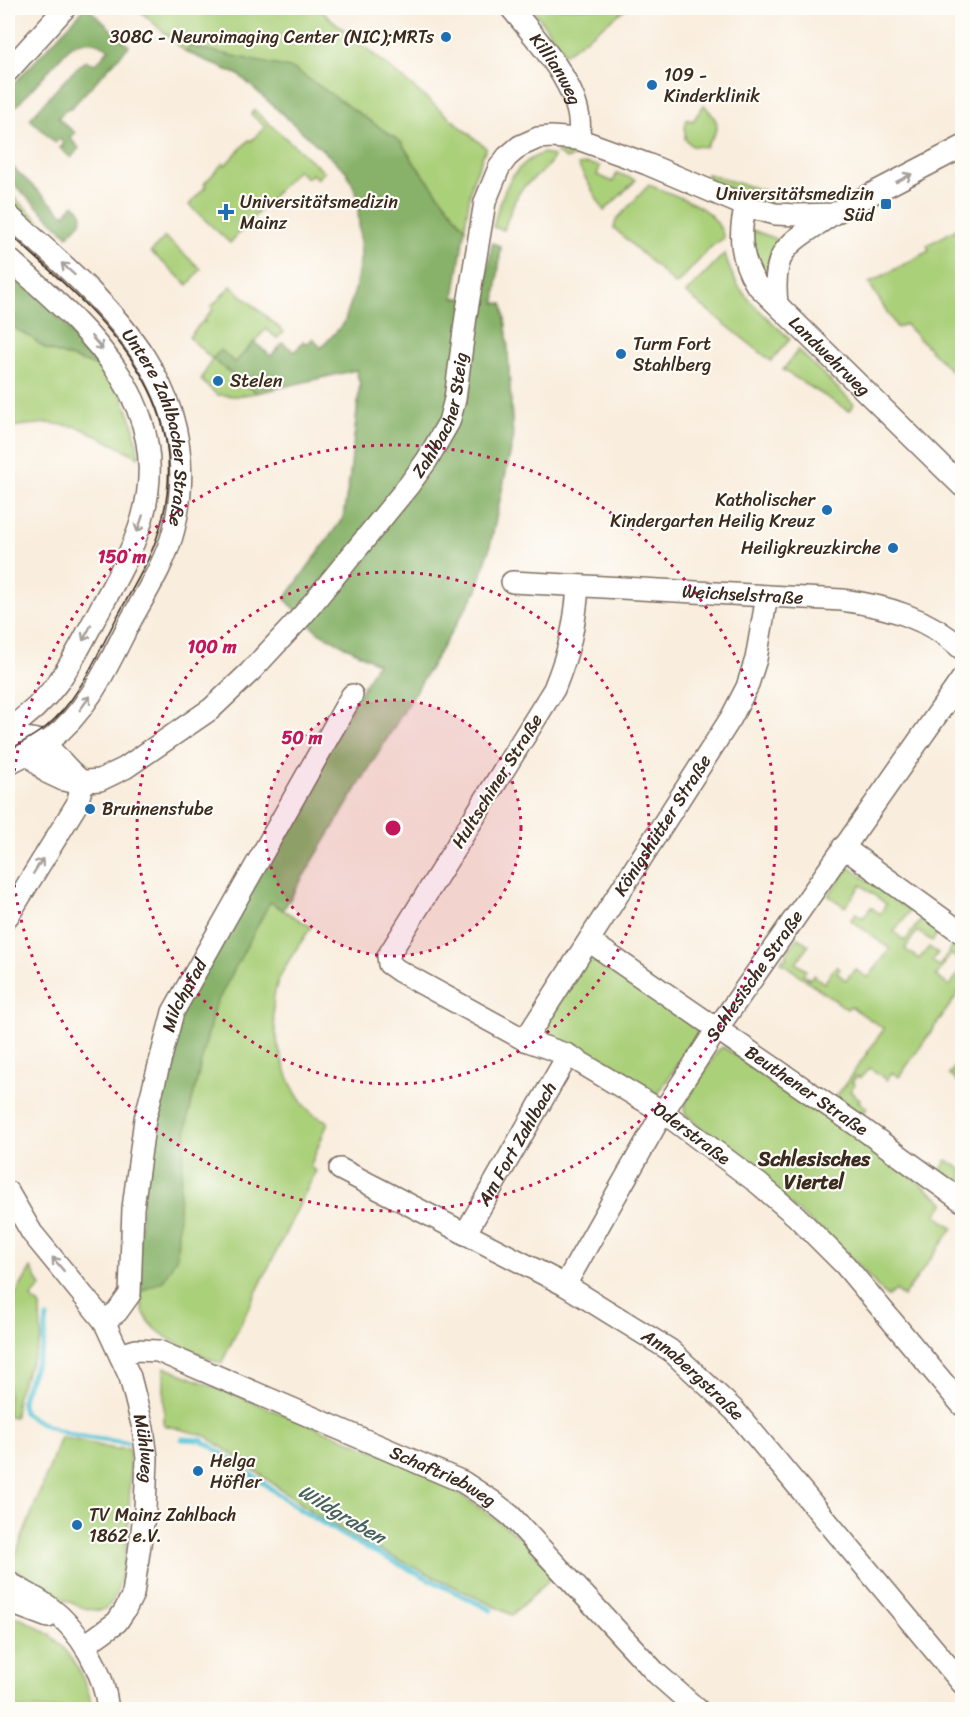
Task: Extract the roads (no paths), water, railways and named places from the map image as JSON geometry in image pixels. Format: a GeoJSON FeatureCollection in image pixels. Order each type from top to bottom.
{"type":"FeatureCollection","features":[{"type":"Feature","properties":{"kind":"street"},"geometry":{"type":"LineString","coordinates":[[8,71],[65,8]]}},
{"type":"Feature","properties":{"kind":"street","name":"Killianweg"},"geometry":{"type":"LineString","coordinates":[[511,8],[572,91],[578,109],[580,129],[578,139]]}},
{"type":"Feature","properties":{"kind":"street","name":"Zahlbacher Steig"},"geometry":{"type":"LineString","coordinates":[[83,782],[100,780],[125,768],[211,709],[303,615],[415,477],[449,422],[455,399],[485,202],[493,179],[507,157],[520,146],[538,138],[578,139],[647,164],[746,206],[775,214],[833,214]]}},
{"type":"Feature","properties":{"kind":"street"},"geometry":{"type":"LineString","coordinates":[[777,304],[775,271],[782,255],[791,243],[833,214],[963,147]]}},
{"type":"Feature","properties":{"kind":"street","name":"Landwehrweg"},"geometry":{"type":"LineString","coordinates":[[746,206],[742,218],[741,242],[748,272],[756,284],[963,486]]}},
{"type":"Feature","properties":{"kind":"street","name":"Untere Zahlbacher Straße"},"geometry":{"type":"LineString","coordinates":[[8,215],[99,299],[147,358],[164,392],[177,436],[181,462],[179,505],[164,556],[99,683],[85,705],[58,734],[34,745],[8,764]]}},
{"type":"Feature","properties":{"kind":"street","name":"Untere Zahlbacher Straße"},"geometry":{"type":"LineString","coordinates":[[8,258],[98,342],[130,392],[142,423],[148,451],[146,500],[135,540],[115,582],[72,663],[46,698],[26,718],[8,729]]}},
{"type":"Feature","properties":{"kind":"street","name":"Weichselstraße"},"geometry":{"type":"LineString","coordinates":[[512,582],[871,603],[896,610],[928,625],[963,649]]}},
{"type":"Feature","properties":{"kind":"street","name":"Hultschiner Straße"},"geometry":{"type":"LineString","coordinates":[[389,963],[388,956],[554,688],[567,657],[573,634],[578,587]]}},
{"type":"Feature","properties":{"kind":"street","name":"Königshütter Straße"},"geometry":{"type":"LineString","coordinates":[[525,1040],[731,718],[747,687],[756,659],[767,596]]}},
{"type":"Feature","properties":{"kind":"street","name":"Schlesische Straße"},"geometry":{"type":"LineString","coordinates":[[565,1285],[663,1112],[717,1029],[963,679]]}},
{"type":"Feature","properties":{"kind":"street","name":"Milchpfad"},"geometry":{"type":"LineString","coordinates":[[100,1315],[117,1312],[130,1294],[133,1208],[145,1119],[173,1012],[352,695]]}},
{"type":"Feature","properties":{"kind":"street"},"geometry":{"type":"LineString","coordinates":[[34,745],[46,698]]}},
{"type":"Feature","properties":{"kind":"street"},"geometry":{"type":"LineString","coordinates":[[8,738],[34,745],[83,782],[77,804],[8,916]]}},
{"type":"Feature","properties":{"kind":"street"},"geometry":{"type":"LineString","coordinates":[[843,848],[963,933]]}},
{"type":"Feature","properties":{"kind":"street","name":"Beuthener Straße"},"geometry":{"type":"LineString","coordinates":[[589,941],[963,1201]]}},
{"type":"Feature","properties":{"kind":"street","name":"Oderstraße"},"geometry":{"type":"LineString","coordinates":[[389,963],[399,971],[525,1040],[568,1055],[663,1112],[759,1184],[804,1223],[864,1286],[963,1405]]}},
{"type":"Feature","properties":{"kind":"street","name":"Am Fort Zahlbach"},"geometry":{"type":"LineString","coordinates":[[465,1234],[568,1055]]}},
{"type":"Feature","properties":{"kind":"street","name":"Annabergstraße"},"geometry":{"type":"LineString","coordinates":[[340,1169],[565,1285],[670,1350],[735,1411],[963,1683]]}},
{"type":"Feature","properties":{"kind":"street","name":"Mühlweg"},"geometry":{"type":"LineString","coordinates":[[8,1192],[32,1233],[100,1315],[130,1377],[143,1428],[147,1458],[145,1509],[133,1594],[117,1622],[85,1645]]}},
{"type":"Feature","properties":{"kind":"street","name":"Schaftriebweg"},"geometry":{"type":"LineString","coordinates":[[120,1354],[136,1350],[158,1351],[463,1482],[511,1516],[656,1673],[698,1710]]}},
{"type":"Feature","properties":{"kind":"street"},"geometry":{"type":"LineString","coordinates":[[8,1582],[49,1607],[85,1645],[102,1681],[108,1710]]}},
{"type":"Feature","properties":{"kind":"street"},"geometry":{"type":"LineString","coordinates":[[8,1582],[12,1588],[12,1594],[8,1597]]}},
{"type":"Feature","properties":{"kind":"street"},"geometry":{"type":"LineString","coordinates":[[8,1602],[65,1623]]}},
{"type":"Feature","properties":{"kind":"waterway","name":"Wildgraben"},"geometry":{"type":"LineString","coordinates":[[47,1318],[43,1347],[23,1395],[24,1413],[61,1431],[86,1438],[127,1443]]}},
{"type":"Feature","properties":{"kind":"waterway","name":"Wildgraben"},"geometry":{"type":"LineString","coordinates":[[182,1439],[201,1440],[298,1508],[355,1542],[491,1610]]}},
{"type":"Feature","properties":{"kind":"tram line"},"geometry":{"type":"LineString","coordinates":[[8,232],[106,326],[132,361],[153,398],[166,438],[168,482],[159,531],[151,553],[87,675],[58,716],[46,727],[8,751]]}},
{"type":"Feature","properties":{"kind":"place","name":"308C - Neuroimaging Center (NIC);MRTs"},"geometry":{"type":"Point","coordinates":[446,37]}},
{"type":"Feature","properties":{"kind":"place","name":"109 - Kinderklinik"},"geometry":{"type":"Point","coordinates":[652,85]}},
{"type":"Feature","properties":{"kind":"place","name":"Universitätsmedizin Süd"},"geometry":{"type":"Point","coordinates":[886,204]}},
{"type":"Feature","properties":{"kind":"place","name":"Universitätsmedizin Mainz"},"geometry":{"type":"Point","coordinates":[226,212]}},
{"type":"Feature","properties":{"kind":"place","name":"Turm Fort Stahlberg"},"geometry":{"type":"Point","coordinates":[621,354]}},
{"type":"Feature","properties":{"kind":"place","name":"Stelen"},"geometry":{"type":"Point","coordinates":[218,381]}},
{"type":"Feature","properties":{"kind":"place","name":"Katholischer Kindergarten Heilig Kreuz"},"geometry":{"type":"Point","coordinates":[827,510]}},
{"type":"Feature","properties":{"kind":"place","name":"Heiligkreuzkirche"},"geometry":{"type":"Point","coordinates":[893,548]}},
{"type":"Feature","properties":{"kind":"place","name":"Brunnenstube"},"geometry":{"type":"Point","coordinates":[90,809]}},
{"type":"Feature","properties":{"kind":"place","name":"Helga Höfler"},"geometry":{"type":"Point","coordinates":[198,1471]}},
{"type":"Feature","properties":{"kind":"place","name":"TV Mainz Zahlbach 1862 e.V."},"geometry":{"type":"Point","coordinates":[77,1525]}},
{"type":"Feature","properties":{"kind":"district","name":"Schlesisches Viertel"},"geometry":{"type":"Point","coordinates":[814,1170]}}]}
